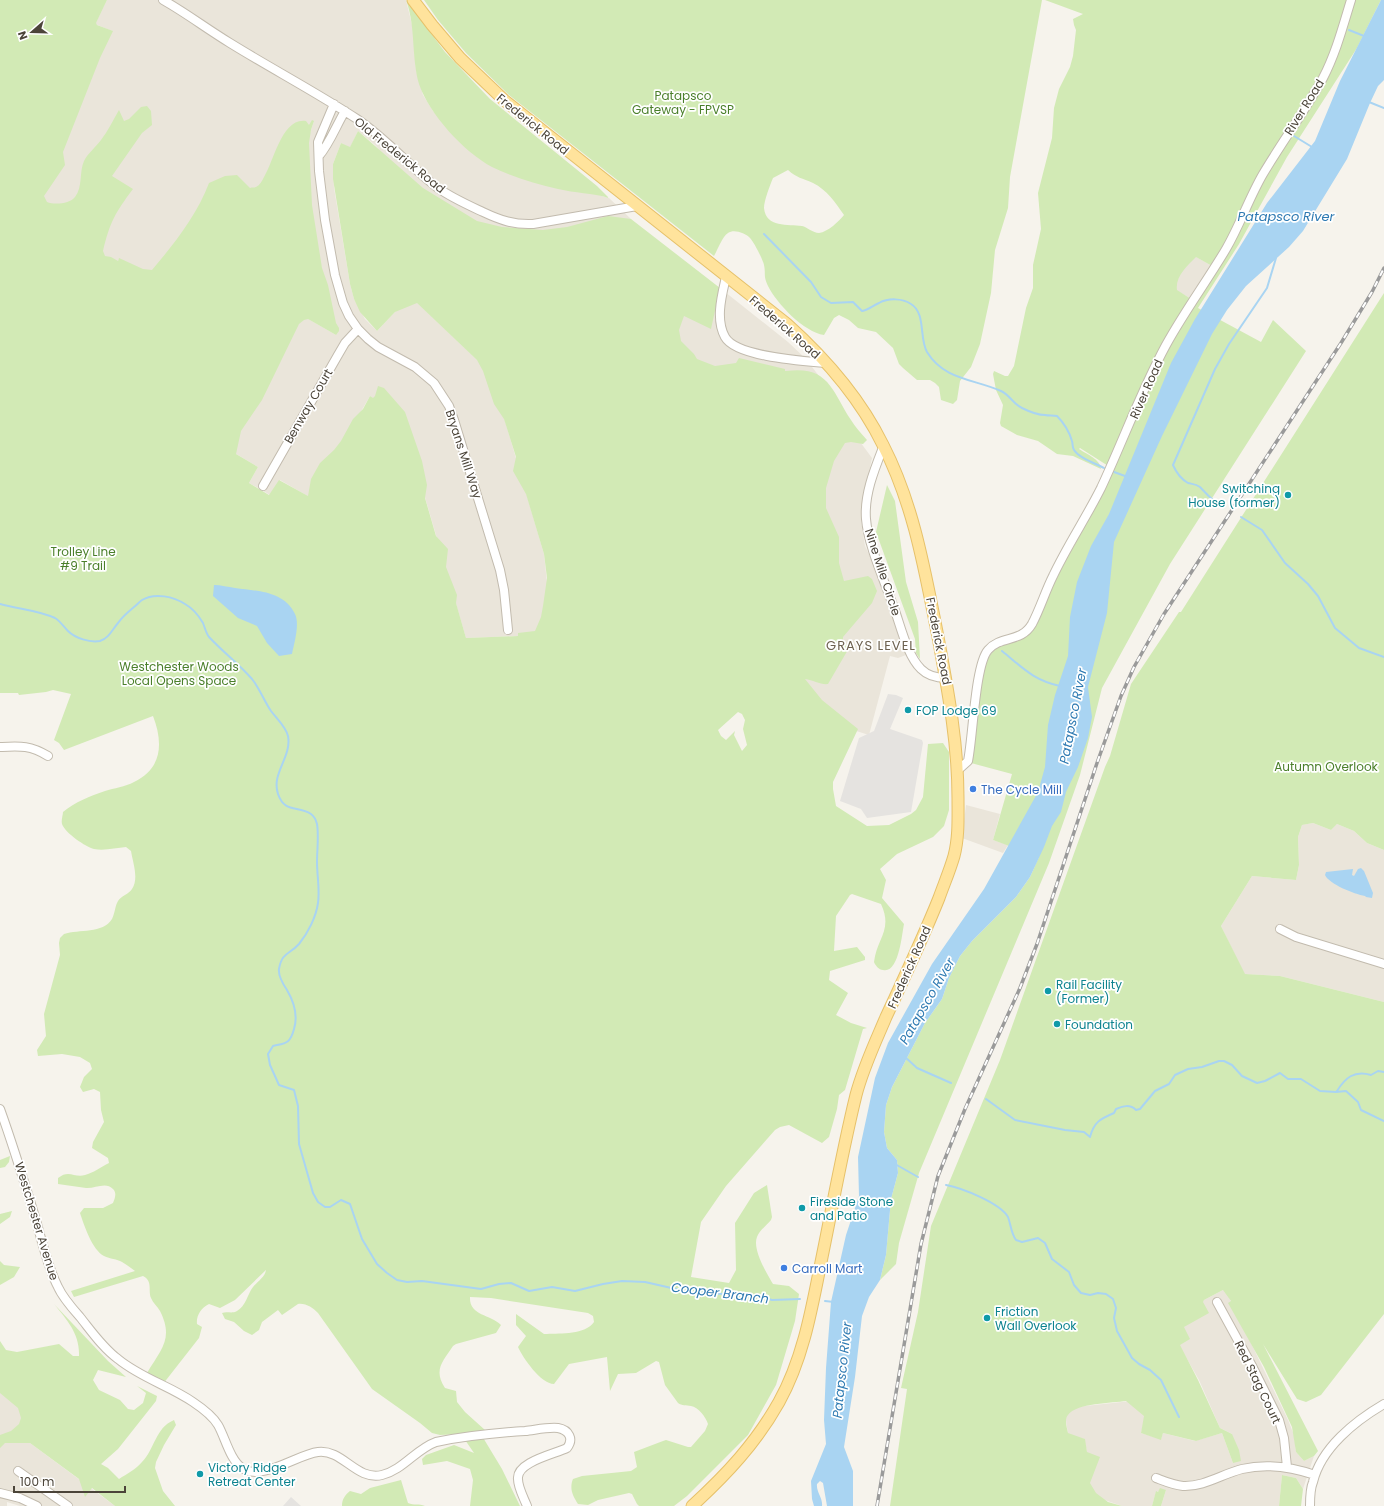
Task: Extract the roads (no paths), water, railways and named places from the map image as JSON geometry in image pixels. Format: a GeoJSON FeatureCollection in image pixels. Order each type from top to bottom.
{"type":"FeatureCollection","features":[{"type":"Feature","properties":{"kind":"main road","name":"Frederick Road"},"geometry":{"type":"LineString","coordinates":[[413,0],[432,25],[484,82],[527,120],[787,324],[843,381],[858,402],[884,445],[901,484],[914,526],[924,567],[946,678],[952,714],[958,770],[957,836],[954,855],[933,913],[862,1073],[844,1148],[814,1300],[805,1336],[794,1369],[780,1400],[747,1451],[727,1473],[692,1506]]}},
{"type":"Feature","properties":{"kind":"street","name":"Old Frederick Road"},"geometry":{"type":"LineString","coordinates":[[164,0],[230,43],[345,111],[386,140],[439,188],[459,201],[502,220],[519,224],[533,224],[637,206]]}},
{"type":"Feature","properties":{"kind":"street","name":"River Road"},"geometry":{"type":"LineString","coordinates":[[958,770],[968,760],[984,655],[990,647],[996,643],[1021,636],[1032,624],[1053,575],[1101,487],[1164,348],[1226,249],[1236,231],[1252,193],[1322,78],[1338,41],[1351,0]]}},
{"type":"Feature","properties":{"kind":"street","name":"Bryans Mill Way"},"geometry":{"type":"LineString","coordinates":[[334,104],[318,142],[318,172],[335,275],[343,303],[349,316],[358,329],[378,347],[415,367],[425,375],[434,383],[449,406],[500,570],[508,630]]}},
{"type":"Feature","properties":{"kind":"street"},"geometry":{"type":"LineString","coordinates":[[319,156],[325,150],[345,111]]}},
{"type":"Feature","properties":{"kind":"street"},"geometry":{"type":"LineString","coordinates":[[726,277],[722,296],[720,323],[725,338],[731,344],[745,350],[791,360],[826,363]]}},
{"type":"Feature","properties":{"kind":"street","name":"Benway Court"},"geometry":{"type":"LineString","coordinates":[[263,486],[338,355],[358,329]]}},
{"type":"Feature","properties":{"kind":"street","name":"Nine Mile Circle"},"geometry":{"type":"LineString","coordinates":[[884,445],[869,487],[866,518],[869,534],[878,565],[912,656],[921,670],[927,674],[936,678],[946,678]]}},
{"type":"Feature","properties":{"kind":"street"},"geometry":{"type":"LineString","coordinates":[[0,747],[32,747],[48,756]]}},
{"type":"Feature","properties":{"kind":"street"},"geometry":{"type":"LineString","coordinates":[[1280,929],[1296,937],[1384,964]]}},
{"type":"Feature","properties":{"kind":"street","name":"Westchester Avenue"},"geometry":{"type":"LineString","coordinates":[[0,1109],[20,1164],[46,1257],[58,1288],[100,1343],[116,1358],[134,1370],[192,1401],[211,1416],[222,1432],[236,1463],[242,1469],[248,1471],[263,1471],[312,1453],[324,1452],[338,1456],[362,1473],[372,1476],[381,1475],[390,1473],[431,1444],[490,1434],[559,1428],[569,1434],[570,1443],[568,1448],[527,1464],[518,1473],[517,1478],[527,1506]]}},
{"type":"Feature","properties":{"kind":"street","name":"Red Stag Court"},"geometry":{"type":"LineString","coordinates":[[1217,1302],[1252,1366],[1279,1420],[1284,1438],[1287,1467]]}},
{"type":"Feature","properties":{"kind":"street"},"geometry":{"type":"LineString","coordinates":[[1310,1506],[1312,1482],[1324,1455],[1356,1424],[1384,1404]]}},
{"type":"Feature","properties":{"kind":"street"},"geometry":{"type":"LineString","coordinates":[[1156,1478],[1183,1486],[1197,1485],[1242,1469],[1272,1466],[1287,1467],[1315,1475]]}},
{"type":"Feature","properties":{"kind":"street"},"geometry":{"type":"LineString","coordinates":[[18,1471],[68,1506]]}},
{"type":"Feature","properties":{"kind":"street"},"geometry":{"type":"LineString","coordinates":[[0,1493],[20,1498],[37,1506]]}},
{"type":"Feature","properties":{"kind":"water","name":"Patapsco River"},"geometry":{"type":"Polygon","coordinates":[[[1381,0],[1384,0],[1384,80],[1378,86],[1370,103],[1347,159],[1303,231],[1289,247],[1246,286],[1227,310],[1212,334],[1162,436],[1114,542],[1107,613],[1088,687],[1092,717],[1088,738],[1078,767],[1066,792],[1061,812],[1052,826],[1030,877],[1016,897],[972,941],[960,956],[949,978],[942,999],[925,1023],[892,1087],[886,1105],[884,1132],[887,1148],[897,1160],[898,1173],[891,1199],[886,1255],[880,1280],[869,1297],[862,1316],[855,1377],[844,1447],[853,1471],[853,1506],[827,1506],[823,1483],[820,1481],[817,1484],[817,1487],[822,1500],[822,1506],[814,1506],[811,1481],[826,1444],[824,1420],[831,1302],[846,1235],[859,1196],[858,1157],[875,1078],[888,1043],[932,964],[984,889],[1038,792],[1045,767],[1048,725],[1055,695],[1068,656],[1070,617],[1077,582],[1091,546],[1109,514],[1171,363],[1195,319],[1267,203],[1315,141],[1340,81],[1381,0]]]}},
{"type":"Feature","properties":{"kind":"water"},"geometry":{"type":"Polygon","coordinates":[[[214,585],[261,591],[277,596],[290,606],[295,614],[297,623],[292,654],[279,656],[267,643],[257,626],[238,618],[213,596],[214,585]]]}},
{"type":"Feature","properties":{"kind":"water"},"geometry":{"type":"Polygon","coordinates":[[[1361,868],[1364,871],[1373,893],[1372,898],[1342,888],[1331,882],[1325,875],[1326,872],[1353,869],[1352,875],[1354,876],[1358,869],[1361,868]]]}},
{"type":"Feature","properties":{"kind":"waterway"},"geometry":{"type":"LineString","coordinates":[[1349,30],[1364,36]]}},
{"type":"Feature","properties":{"kind":"waterway"},"geometry":{"type":"LineString","coordinates":[[1369,102],[1384,108]]}},
{"type":"Feature","properties":{"kind":"waterway"},"geometry":{"type":"LineString","coordinates":[[1294,136],[1312,147]]}},
{"type":"Feature","properties":{"kind":"waterway"},"geometry":{"type":"LineString","coordinates":[[764,234],[811,282],[821,297],[831,303],[853,302],[862,311],[867,310],[883,301],[899,300],[911,304],[919,313],[923,340],[927,352],[942,368],[960,378],[1001,391],[1019,406],[1027,410],[1039,414],[1057,416],[1068,431],[1073,449],[1084,458],[1104,468]]}},
{"type":"Feature","properties":{"kind":"waterway"},"geometry":{"type":"LineString","coordinates":[[1212,499],[1200,487],[1188,483],[1183,479],[1177,473],[1173,465],[1215,369],[1229,344],[1267,288],[1276,258]]}},
{"type":"Feature","properties":{"kind":"waterway"},"geometry":{"type":"LineString","coordinates":[[1114,472],[1125,476]]}},
{"type":"Feature","properties":{"kind":"waterway"},"geometry":{"type":"LineString","coordinates":[[1241,517],[1262,530],[1285,563],[1308,584],[1318,596],[1335,628],[1359,648],[1384,657]]}},
{"type":"Feature","properties":{"kind":"waterway","name":"Cooper Branch"},"geometry":{"type":"LineString","coordinates":[[0,604],[48,615],[57,619],[75,636],[87,641],[100,641],[108,636],[123,617],[142,600],[153,596],[164,596],[181,601],[195,612],[203,623],[209,637],[252,679],[271,711],[285,729],[288,736],[288,744],[277,779],[278,794],[284,804],[288,807],[306,811],[316,820],[318,833],[317,862],[319,898],[315,914],[308,930],[299,944],[286,954],[280,963],[279,974],[293,1004],[296,1019],[291,1038],[287,1042],[273,1046],[268,1054],[270,1065],[279,1085],[294,1090],[298,1106],[299,1144],[313,1193],[318,1202],[325,1207],[330,1207],[341,1200],[350,1204],[362,1239],[377,1264],[387,1273],[397,1280],[407,1282],[422,1281],[481,1289],[499,1284],[511,1283],[529,1291],[552,1287],[575,1291],[622,1281],[645,1282],[689,1292],[759,1296],[772,1300],[800,1299]]}},
{"type":"Feature","properties":{"kind":"waterway"},"geometry":{"type":"LineString","coordinates":[[1002,651],[1035,677],[1060,686]]}},
{"type":"Feature","properties":{"kind":"waterway"},"geometry":{"type":"LineString","coordinates":[[905,1057],[917,1068],[951,1083]]}},
{"type":"Feature","properties":{"kind":"waterway"},"geometry":{"type":"LineString","coordinates":[[986,1099],[1015,1120],[1065,1130],[1084,1132],[1090,1137],[1093,1128],[1101,1119],[1114,1113],[1116,1109],[1121,1107],[1129,1106],[1136,1110],[1140,1109],[1155,1091],[1169,1084],[1175,1075],[1188,1069],[1224,1061],[1232,1065],[1242,1076],[1257,1083],[1265,1081],[1280,1073],[1288,1079],[1301,1079],[1320,1091],[1346,1091],[1358,1102],[1361,1110],[1384,1121]]}},
{"type":"Feature","properties":{"kind":"waterway"},"geometry":{"type":"LineString","coordinates":[[1337,1091],[1343,1082],[1355,1074],[1371,1075],[1378,1071],[1384,1072]]}},
{"type":"Feature","properties":{"kind":"waterway"},"geometry":{"type":"LineString","coordinates":[[895,1164],[918,1177]]}},
{"type":"Feature","properties":{"kind":"waterway"},"geometry":{"type":"LineString","coordinates":[[946,1185],[961,1189],[980,1197],[1004,1212],[1008,1217],[1016,1240],[1022,1242],[1038,1238],[1045,1243],[1052,1259],[1069,1272],[1074,1285],[1081,1293],[1090,1295],[1098,1293],[1106,1294],[1113,1299],[1116,1308],[1114,1318],[1117,1331],[1132,1358],[1150,1370],[1161,1380],[1179,1417]]}},
{"type":"Feature","properties":{"kind":"waterway","name":"Cooper Branch"},"geometry":{"type":"LineString","coordinates":[[825,1301],[834,1302]]}},
{"type":"Feature","properties":{"kind":"railway"},"geometry":{"type":"LineString","coordinates":[[877,1506],[921,1244],[938,1176],[965,1109],[1020,988],[1037,944],[1097,763],[1121,696],[1134,667],[1164,614],[1341,343],[1372,292],[1384,268]]}},
{"type":"Feature","properties":{"kind":"place","name":"Switching House (former)"},"geometry":{"type":"Point","coordinates":[1288,495]}},
{"type":"Feature","properties":{"kind":"place","name":"FOP Lodge 69"},"geometry":{"type":"Point","coordinates":[908,710]}},
{"type":"Feature","properties":{"kind":"place","name":"The Cycle Mill"},"geometry":{"type":"Point","coordinates":[973,789]}},
{"type":"Feature","properties":{"kind":"place","name":"Rail Facility (Former)"},"geometry":{"type":"Point","coordinates":[1048,991]}},
{"type":"Feature","properties":{"kind":"place","name":"Foundation"},"geometry":{"type":"Point","coordinates":[1057,1024]}},
{"type":"Feature","properties":{"kind":"place","name":"Fireside Stone and Patio"},"geometry":{"type":"Point","coordinates":[802,1208]}},
{"type":"Feature","properties":{"kind":"place","name":"Carroll Mart"},"geometry":{"type":"Point","coordinates":[784,1268]}},
{"type":"Feature","properties":{"kind":"place","name":"Friction Wall Overlook"},"geometry":{"type":"Point","coordinates":[987,1318]}},
{"type":"Feature","properties":{"kind":"place","name":"Victory Ridge Retreat Center"},"geometry":{"type":"Point","coordinates":[200,1474]}},
{"type":"Feature","properties":{"kind":"district","name":"GRAYS LEVEL"},"geometry":{"type":"Point","coordinates":[871,645]}},
{"type":"Feature","properties":{"kind":"park label","name":"Patapsco Gateway - FPVSP"},"geometry":{"type":"Point","coordinates":[683,102]}},
{"type":"Feature","properties":{"kind":"park label","name":"Trolley Line #9 Trail"},"geometry":{"type":"Point","coordinates":[83,558]}},
{"type":"Feature","properties":{"kind":"park label","name":"Westchester Woods Local Opens Space"},"geometry":{"type":"Point","coordinates":[179,673]}},
{"type":"Feature","properties":{"kind":"park label","name":"Autumn Overlook"},"geometry":{"type":"Point","coordinates":[1326,766]}}]}
